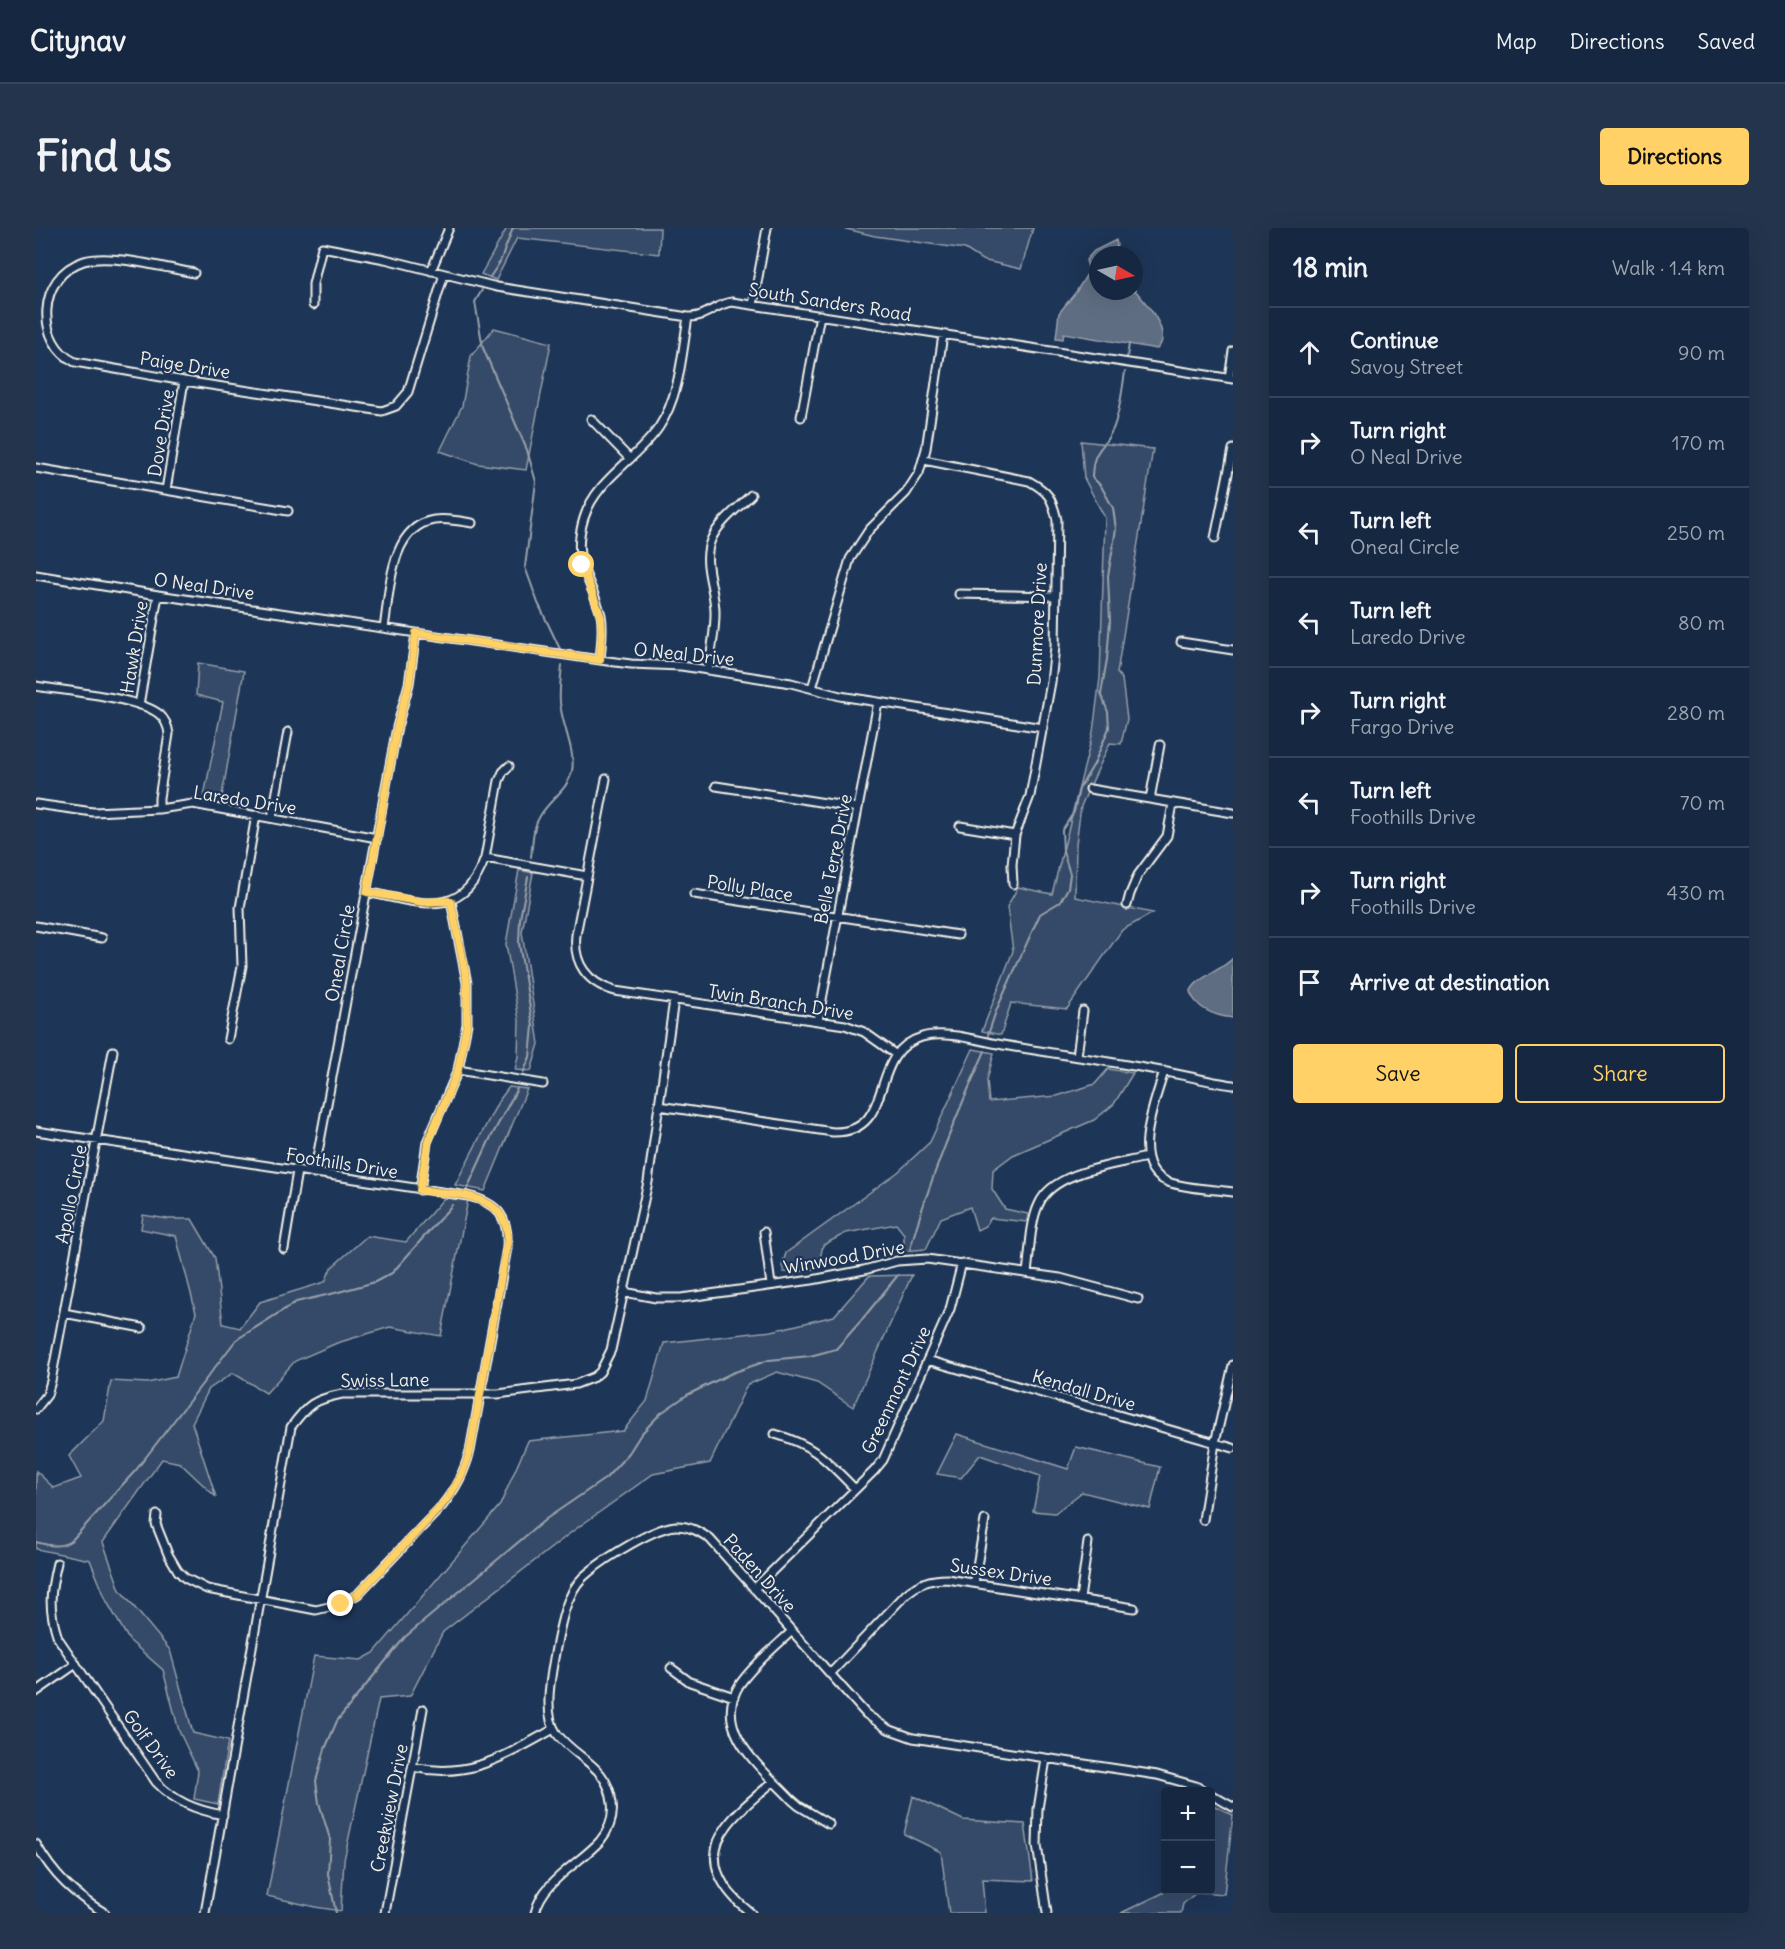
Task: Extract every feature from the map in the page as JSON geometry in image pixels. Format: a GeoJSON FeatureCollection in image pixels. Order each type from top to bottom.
{"type":"FeatureCollection","features":[{"type":"Feature","properties":{"kind":"street"},"geometry":{"type":"LineString","coordinates":[[431,271],[449,228]]}},
{"type":"Feature","properties":{"kind":"street"},"geometry":{"type":"LineString","coordinates":[[753,305],[767,228]]}},
{"type":"Feature","properties":{"kind":"street","name":"South Sanders Road"},"geometry":{"type":"LineString","coordinates":[[313,305],[313,284],[322,247],[364,254],[497,286],[688,317],[702,316],[728,302],[1231,378]]}},
{"type":"Feature","properties":{"kind":"street"},"geometry":{"type":"LineString","coordinates":[[40,330],[40,306],[48,288],[64,272],[84,261],[104,258],[194,273]]}},
{"type":"Feature","properties":{"kind":"street","name":"Paige Drive"},"geometry":{"type":"LineString","coordinates":[[43,339],[59,356],[75,362],[372,411],[388,410],[396,406],[408,392],[444,274]]}},
{"type":"Feature","properties":{"kind":"street"},"geometry":{"type":"LineString","coordinates":[[801,417],[820,315]]}},
{"type":"Feature","properties":{"kind":"street"},"geometry":{"type":"LineString","coordinates":[[600,660],[601,617],[582,565],[580,539],[584,517],[594,497],[652,437],[670,407],[688,317]]}},
{"type":"Feature","properties":{"kind":"street"},"geometry":{"type":"LineString","coordinates":[[812,688],[850,559],[868,530],[913,485],[924,460],[943,335]]}},
{"type":"Feature","properties":{"kind":"street"},"geometry":{"type":"LineString","coordinates":[[1231,378],[1233,351]]}},
{"type":"Feature","properties":{"kind":"street","name":"Dove Drive"},"geometry":{"type":"LineString","coordinates":[[166,490],[184,381]]}},
{"type":"Feature","properties":{"kind":"street"},"geometry":{"type":"LineString","coordinates":[[591,419],[630,459]]}},
{"type":"Feature","properties":{"kind":"street"},"geometry":{"type":"LineString","coordinates":[[1215,538],[1233,449]]}},
{"type":"Feature","properties":{"kind":"street","name":"Dunmore Drive"},"geometry":{"type":"LineString","coordinates":[[924,460],[1029,481],[1043,488],[1052,499],[1057,520],[1053,670],[1030,796],[1015,835],[1013,884]]}},
{"type":"Feature","properties":{"kind":"street"},"geometry":{"type":"LineString","coordinates":[[36,468],[288,511]]}},
{"type":"Feature","properties":{"kind":"street"},"geometry":{"type":"LineString","coordinates":[[708,670],[716,613],[707,566],[708,549],[719,527],[751,495]]}},
{"type":"Feature","properties":{"kind":"street"},"geometry":{"type":"LineString","coordinates":[[384,628],[398,551],[407,535],[421,524],[435,520],[472,523]]}},
{"type":"Feature","properties":{"kind":"street","name":"O Neal Drive"},"geometry":{"type":"LineString","coordinates":[[36,575],[600,660],[708,670],[812,688],[840,696],[1043,728]]}},
{"type":"Feature","properties":{"kind":"street"},"geometry":{"type":"LineString","coordinates":[[959,594],[1055,596]]}},
{"type":"Feature","properties":{"kind":"street","name":"Hawk Drive"},"geometry":{"type":"LineString","coordinates":[[139,705],[158,595]]}},
{"type":"Feature","properties":{"kind":"street","name":"Oneal Circle"},"geometry":{"type":"LineString","coordinates":[[314,1174],[397,727],[409,684],[416,633]]}},
{"type":"Feature","properties":{"kind":"street"},"geometry":{"type":"LineString","coordinates":[[1181,642],[1233,650]]}},
{"type":"Feature","properties":{"kind":"street"},"geometry":{"type":"LineString","coordinates":[[36,686],[126,701],[158,713],[163,718],[169,734],[159,809]]}},
{"type":"Feature","properties":{"kind":"street","name":"Belle Terre Drive"},"geometry":{"type":"LineString","coordinates":[[818,1022],[878,702]]}},
{"type":"Feature","properties":{"kind":"street"},"geometry":{"type":"LineString","coordinates":[[272,818],[288,732]]}},
{"type":"Feature","properties":{"kind":"street"},"geometry":{"type":"LineString","coordinates":[[1150,799],[1160,745]]}},
{"type":"Feature","properties":{"kind":"street"},"geometry":{"type":"LineString","coordinates":[[367,892],[422,902],[451,901],[471,886],[485,858],[499,781],[509,766]]}},
{"type":"Feature","properties":{"kind":"street","name":"Twin Branch Drive"},"geometry":{"type":"LineString","coordinates":[[606,779],[575,946],[582,968],[593,981],[607,988],[674,1000],[856,1028],[895,1054]]}},
{"type":"Feature","properties":{"kind":"street"},"geometry":{"type":"LineString","coordinates":[[716,786],[858,808]]}},
{"type":"Feature","properties":{"kind":"street"},"geometry":{"type":"LineString","coordinates":[[1090,789],[1233,813]]}},
{"type":"Feature","properties":{"kind":"street","name":"Laredo Drive"},"geometry":{"type":"LineString","coordinates":[[36,804],[93,812],[159,809],[193,804],[377,838]]}},
{"type":"Feature","properties":{"kind":"street"},"geometry":{"type":"LineString","coordinates":[[1127,905],[1138,875],[1167,836],[1173,804]]}},
{"type":"Feature","properties":{"kind":"street"},"geometry":{"type":"LineString","coordinates":[[228,1039],[242,966],[240,908],[256,815]]}},
{"type":"Feature","properties":{"kind":"street"},"geometry":{"type":"LineString","coordinates":[[960,826],[1015,835]]}},
{"type":"Feature","properties":{"kind":"street"},"geometry":{"type":"LineString","coordinates":[[485,858],[587,876]]}},
{"type":"Feature","properties":{"kind":"street","name":"Polly Place"},"geometry":{"type":"LineString","coordinates":[[694,894],[958,935]]}},
{"type":"Feature","properties":{"kind":"street"},"geometry":{"type":"LineString","coordinates":[[420,1190],[428,1142],[458,1070],[467,1024],[468,1001],[451,901]]}},
{"type":"Feature","properties":{"kind":"street"},"geometry":{"type":"LineString","coordinates":[[36,926],[102,938]]}},
{"type":"Feature","properties":{"kind":"street","name":"Swiss Lane"},"geometry":{"type":"LineString","coordinates":[[205,1913],[291,1427],[306,1406],[326,1397],[479,1395],[527,1392],[576,1384],[600,1372],[608,1360],[648,1182],[674,1000]]}},
{"type":"Feature","properties":{"kind":"street"},"geometry":{"type":"LineString","coordinates":[[1077,1056],[1083,1011]]}},
{"type":"Feature","properties":{"kind":"street"},"geometry":{"type":"LineString","coordinates":[[659,1106],[833,1132],[850,1131],[863,1124],[872,1114],[895,1054],[912,1040],[935,1035],[1077,1056],[1233,1085]]}},
{"type":"Feature","properties":{"kind":"street","name":"Apollo Circle"},"geometry":{"type":"LineString","coordinates":[[36,1409],[47,1395],[113,1051]]}},
{"type":"Feature","properties":{"kind":"street"},"geometry":{"type":"LineString","coordinates":[[458,1070],[543,1084]]}},
{"type":"Feature","properties":{"kind":"street"},"geometry":{"type":"LineString","coordinates":[[1164,1071],[1147,1136],[1147,1157],[1153,1170],[1168,1182],[1233,1192]]}},
{"type":"Feature","properties":{"kind":"street","name":"Foothills Drive"},"geometry":{"type":"LineString","coordinates":[[36,1131],[468,1196],[488,1203],[499,1211],[507,1228],[507,1248],[466,1466],[454,1491],[358,1594],[341,1604],[324,1609],[306,1609],[207,1589],[185,1578],[178,1571],[168,1554],[156,1524],[157,1515]]}},
{"type":"Feature","properties":{"kind":"street"},"geometry":{"type":"LineString","coordinates":[[1027,1273],[1038,1205],[1050,1188],[1068,1177],[1147,1157]]}},
{"type":"Feature","properties":{"kind":"street"},"geometry":{"type":"LineString","coordinates":[[284,1249],[297,1171]]}},
{"type":"Feature","properties":{"kind":"street"},"geometry":{"type":"LineString","coordinates":[[764,1232],[771,1285]]}},
{"type":"Feature","properties":{"kind":"street","name":"Winwood Drive"},"geometry":{"type":"LineString","coordinates":[[624,1292],[656,1298],[681,1298],[844,1274],[906,1260],[927,1259],[1077,1282],[1138,1299]]}},
{"type":"Feature","properties":{"kind":"street","name":"Greenmont Drive"},"geometry":{"type":"LineString","coordinates":[[754,1589],[874,1470],[886,1454],[950,1309],[962,1263]]}},
{"type":"Feature","properties":{"kind":"street"},"geometry":{"type":"LineString","coordinates":[[64,1313],[142,1328]]}},
{"type":"Feature","properties":{"kind":"street","name":"Kendall Drive"},"geometry":{"type":"LineString","coordinates":[[927,1360],[1233,1448]]}},
{"type":"Feature","properties":{"kind":"street"},"geometry":{"type":"LineString","coordinates":[[1203,1520],[1215,1443],[1233,1365]]}},
{"type":"Feature","properties":{"kind":"street"},"geometry":{"type":"LineString","coordinates":[[775,1434],[796,1440],[811,1448],[855,1489]]}},
{"type":"Feature","properties":{"kind":"street"},"geometry":{"type":"LineString","coordinates":[[974,1583],[985,1520]]}},
{"type":"Feature","properties":{"kind":"street","name":"Paden Drive"},"geometry":{"type":"LineString","coordinates":[[554,1729],[549,1713],[549,1691],[563,1615],[574,1589],[590,1571],[655,1531],[679,1526],[694,1529],[710,1539],[873,1719],[898,1734],[1157,1775],[1198,1787]]}},
{"type":"Feature","properties":{"kind":"street"},"geometry":{"type":"LineString","coordinates":[[1080,1599],[1088,1542]]}},
{"type":"Feature","properties":{"kind":"street","name":"Golf Drive"},"geometry":{"type":"LineString","coordinates":[[57,1563],[50,1591],[50,1610],[58,1638],[163,1788],[186,1805],[223,1815]]}},
{"type":"Feature","properties":{"kind":"street","name":"Sussex Drive"},"geometry":{"type":"LineString","coordinates":[[830,1674],[914,1587],[922,1582],[938,1579],[974,1583],[1134,1608]]}},
{"type":"Feature","properties":{"kind":"street"},"geometry":{"type":"LineString","coordinates":[[792,1631],[746,1676],[734,1697],[732,1716],[738,1740],[749,1755],[799,1806],[829,1824]]}},
{"type":"Feature","properties":{"kind":"street"},"geometry":{"type":"LineString","coordinates":[[36,1692],[76,1664]]}},
{"type":"Feature","properties":{"kind":"street"},"geometry":{"type":"LineString","coordinates":[[671,1668],[690,1682],[734,1697]]}},
{"type":"Feature","properties":{"kind":"street","name":"Creekview Drive"},"geometry":{"type":"LineString","coordinates":[[385,1913],[423,1709]]}},
{"type":"Feature","properties":{"kind":"street"},"geometry":{"type":"LineString","coordinates":[[413,1767],[443,1771],[478,1767],[554,1729],[563,1740],[597,1769],[606,1780],[612,1798],[612,1817],[606,1834],[590,1853],[546,1890],[537,1904],[535,1913]]}},
{"type":"Feature","properties":{"kind":"street"},"geometry":{"type":"LineString","coordinates":[[1046,1759],[1038,1809],[1037,1845],[1047,1913]]}},
{"type":"Feature","properties":{"kind":"street"},"geometry":{"type":"LineString","coordinates":[[751,1913],[732,1898],[722,1884],[717,1864],[718,1845],[720,1836],[729,1823],[774,1780]]}},
{"type":"Feature","properties":{"kind":"street"},"geometry":{"type":"LineString","coordinates":[[1215,1797],[1233,1807]]}},
{"type":"Feature","properties":{"kind":"street"},"geometry":{"type":"LineString","coordinates":[[36,1844],[49,1866],[71,1891],[105,1913]]}},
{"type":"Feature","properties":{"kind":"shaded area"},"geometry":{"type":"Polygon","coordinates":[[[507,228],[660,228],[659,254],[517,238],[496,280],[481,274],[507,228]]]}},
{"type":"Feature","properties":{"kind":"shaded area"},"geometry":{"type":"Polygon","coordinates":[[[842,228],[1033,228],[1021,269],[982,260],[965,249],[875,236],[842,228]]]}},
{"type":"Feature","properties":{"kind":"shaded area"},"geometry":{"type":"Polygon","coordinates":[[[1116,240],[1117,246],[1104,246],[1116,240]]]}},
{"type":"Feature","properties":{"kind":"shaded area"},"geometry":{"type":"Polygon","coordinates":[[[1089,271],[1089,300],[1143,300],[1160,326],[1162,335],[1157,349],[1064,333],[1063,339],[1056,338],[1059,313],[1089,271]]]}},
{"type":"Feature","properties":{"kind":"shaded area"},"geometry":{"type":"Polygon","coordinates":[[[494,328],[551,343],[526,470],[478,464],[440,451],[462,406],[471,356],[494,328]]]}},
{"type":"Feature","properties":{"kind":"shaded area"},"geometry":{"type":"Polygon","coordinates":[[[1081,441],[1153,449],[1117,673],[1122,679],[1127,719],[1121,744],[1110,743],[1081,806],[1076,844],[1075,897],[1153,913],[1122,930],[1067,1009],[1011,1003],[1001,1035],[982,1031],[1013,951],[1007,907],[1018,887],[1052,894],[1093,732],[1100,678],[1105,518],[1084,478],[1081,441]]]}},
{"type":"Feature","properties":{"kind":"shaded area"},"geometry":{"type":"Polygon","coordinates":[[[198,663],[244,671],[222,796],[204,796],[223,702],[196,695],[198,663]]]}},
{"type":"Feature","properties":{"kind":"shaded area"},"geometry":{"type":"Polygon","coordinates":[[[519,870],[533,873],[522,932],[539,1044],[531,1071],[515,1070],[518,1056],[519,1020],[506,944],[519,870]]]}},
{"type":"Feature","properties":{"kind":"shaded area"},"geometry":{"type":"Polygon","coordinates":[[[1233,958],[1233,1018],[1207,1011],[1197,1003],[1190,992],[1198,982],[1233,958]]]}},
{"type":"Feature","properties":{"kind":"shaded area"},"geometry":{"type":"Polygon","coordinates":[[[973,1049],[994,1053],[987,1080],[989,1102],[1057,1096],[1095,1084],[1108,1069],[1133,1073],[1114,1104],[1094,1120],[1013,1155],[993,1170],[992,1189],[1005,1209],[1028,1214],[1027,1222],[991,1218],[985,1226],[977,1230],[970,1207],[941,1218],[926,1249],[904,1251],[904,1234],[896,1224],[846,1233],[823,1245],[818,1268],[794,1273],[784,1272],[782,1266],[786,1253],[898,1172],[930,1142],[973,1049]]]}},
{"type":"Feature","properties":{"kind":"shaded area"},"geometry":{"type":"Polygon","coordinates":[[[509,1087],[527,1089],[485,1191],[455,1185],[498,1102],[509,1087]]]}},
{"type":"Feature","properties":{"kind":"shaded area"},"geometry":{"type":"Polygon","coordinates":[[[444,1198],[468,1200],[441,1336],[390,1327],[337,1343],[295,1361],[266,1393],[233,1373],[209,1389],[192,1423],[216,1497],[180,1463],[162,1459],[103,1542],[120,1590],[170,1650],[193,1733],[228,1741],[218,1804],[194,1799],[198,1771],[179,1731],[163,1670],[129,1640],[107,1602],[90,1560],[36,1549],[36,1471],[54,1488],[81,1478],[69,1456],[104,1421],[111,1381],[147,1383],[176,1377],[196,1313],[176,1236],[141,1229],[143,1215],[168,1219],[192,1219],[215,1258],[223,1324],[240,1328],[260,1302],[325,1282],[331,1268],[367,1236],[406,1242],[444,1198]]]}},
{"type":"Feature","properties":{"kind":"shaded area"},"geometry":{"type":"Polygon","coordinates":[[[912,1275],[853,1407],[817,1383],[777,1372],[747,1385],[710,1463],[653,1474],[573,1531],[443,1632],[410,1696],[379,1699],[344,1860],[341,1911],[267,1896],[314,1656],[361,1660],[374,1653],[500,1505],[528,1441],[623,1431],[647,1401],[664,1343],[772,1331],[834,1316],[869,1276],[912,1275]]]}},
{"type":"Feature","properties":{"kind":"shaded area"},"geometry":{"type":"Polygon","coordinates":[[[957,1434],[1068,1469],[1076,1447],[1160,1467],[1150,1509],[1082,1492],[1055,1513],[1033,1511],[1040,1476],[980,1455],[961,1478],[937,1474],[957,1434]]]}},
{"type":"Feature","properties":{"kind":"shaded area"},"geometry":{"type":"Polygon","coordinates":[[[913,1796],[963,1820],[1025,1824],[1033,1881],[982,1879],[985,1913],[949,1913],[941,1852],[904,1834],[913,1796]]]}},
{"type":"Feature","properties":{"kind":"shaded area"},"geometry":{"type":"Polygon","coordinates":[[[1215,1806],[1233,1815],[1224,1894],[1215,1893],[1215,1806]]]}},
{"type":"Feature","properties":{"kind":"shaded area"},"geometry":{"type":"Polygon","coordinates":[[[1161,1894],[1194,1895],[1183,1904],[1181,1913],[1121,1913],[1161,1894]]]}},
{"type":"Feature","properties":{"kind":"waterway"},"geometry":{"type":"LineString","coordinates":[[490,277],[500,262],[513,228]]}},
{"type":"Feature","properties":{"kind":"waterway"},"geometry":{"type":"LineString","coordinates":[[482,290],[475,302],[483,348],[527,450],[536,482],[525,567],[538,603],[560,649]]}},
{"type":"Feature","properties":{"kind":"waterway"},"geometry":{"type":"LineString","coordinates":[[1127,357],[1129,344]]}},
{"type":"Feature","properties":{"kind":"waterway"},"geometry":{"type":"LineString","coordinates":[[988,1035],[996,1011],[1040,914],[1060,902],[1068,888],[1070,874],[1063,851],[1062,830],[1074,812],[1079,789],[1094,764],[1109,728],[1108,712],[1101,694],[1110,621],[1108,576],[1116,529],[1113,508],[1101,486],[1092,477],[1096,455],[1113,429],[1125,372]]}},
{"type":"Feature","properties":{"kind":"waterway"},"geometry":{"type":"LineString","coordinates":[[531,857],[537,821],[567,784],[572,771],[572,755],[560,702],[562,665]]}},
{"type":"Feature","properties":{"kind":"waterway"},"geometry":{"type":"LineString","coordinates":[[523,1073],[530,1057],[533,1026],[519,943],[520,919],[528,877]]}},
{"type":"Feature","properties":{"kind":"waterway"},"geometry":{"type":"LineString","coordinates":[[910,1249],[944,1149],[985,1051]]}},
{"type":"Feature","properties":{"kind":"waterway"},"geometry":{"type":"LineString","coordinates":[[467,1189],[517,1089]]}},
{"type":"Feature","properties":{"kind":"waterway"},"geometry":{"type":"LineString","coordinates":[[36,1542],[59,1545],[72,1540],[136,1470],[236,1340],[296,1302],[375,1282],[392,1273],[452,1205]]}},
{"type":"Feature","properties":{"kind":"waterway"},"geometry":{"type":"LineString","coordinates":[[336,1913],[328,1874],[330,1839],[319,1803],[316,1781],[325,1749],[337,1721],[405,1637],[546,1519],[606,1478],[661,1413],[687,1395],[732,1373],[769,1360],[810,1356],[836,1349],[898,1275]]}},
{"type":"Feature","properties":{"kind":"route"},"geometry":{"type":"LineString","coordinates":[[341,1604],[358,1594],[441,1506],[454,1491],[463,1474],[470,1451],[508,1238],[507,1228],[499,1211],[488,1203],[468,1196],[420,1190],[425,1152],[433,1125],[458,1070],[467,1024],[467,982],[451,901],[422,902],[367,892],[400,712],[409,684],[416,633],[600,660],[601,617],[582,565]]}}]}
